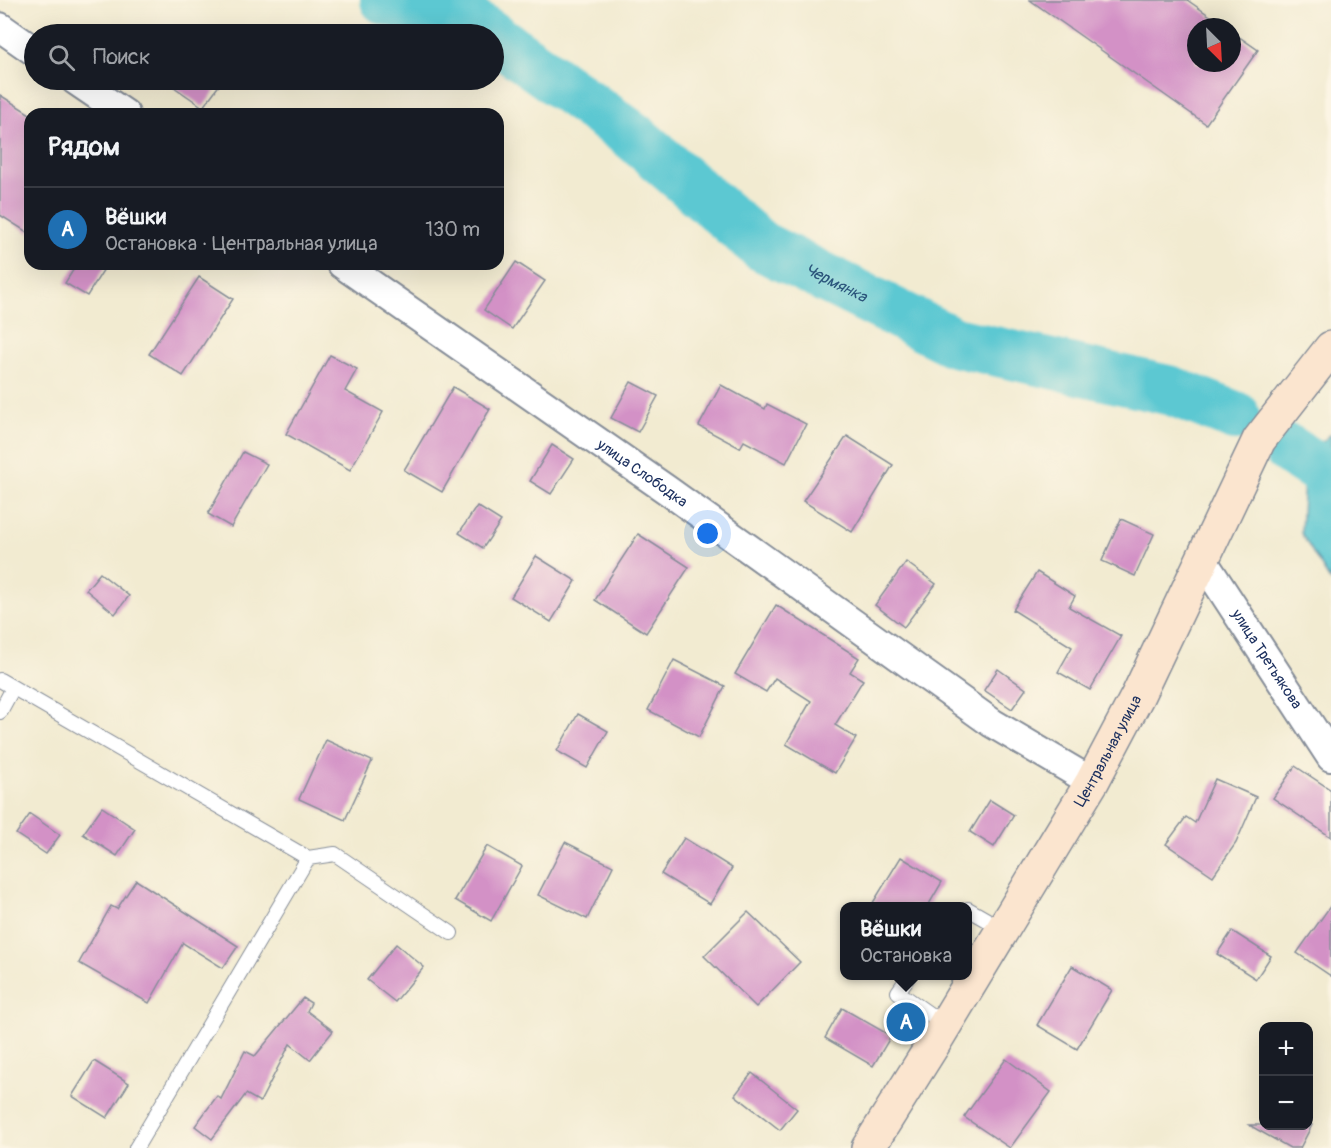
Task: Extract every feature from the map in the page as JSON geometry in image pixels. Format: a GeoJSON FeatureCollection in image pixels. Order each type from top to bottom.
{"type":"FeatureCollection","features":[{"type":"Feature","properties":{"kind":"street"},"geometry":{"type":"LineString","coordinates":[[0,27],[24,44]]}},
{"type":"Feature","properties":{"kind":"street"},"geometry":{"type":"LineString","coordinates":[[90,90],[116,108]]}},
{"type":"Feature","properties":{"kind":"street","name":"улица Слободка"},"geometry":{"type":"LineString","coordinates":[[351,270],[667,490],[992,723],[1092,782]]}},
{"type":"Feature","properties":{"kind":"street","name":"Центральная улица"},"geometry":{"type":"LineString","coordinates":[[868,1148],[1092,782],[1138,695],[1259,440],[1331,348]]}},
{"type":"Feature","properties":{"kind":"street","name":"улица Третьякова"},"geometry":{"type":"LineString","coordinates":[[1203,561],[1331,757]]}},
{"type":"Feature","properties":{"kind":"lane"},"geometry":{"type":"LineString","coordinates":[[0,680],[308,858],[335,854],[451,933]]}},
{"type":"Feature","properties":{"kind":"lane"},"geometry":{"type":"LineString","coordinates":[[0,712],[13,688]]}},
{"type":"Feature","properties":{"kind":"lane"},"geometry":{"type":"LineString","coordinates":[[136,1148],[308,858]]}},
{"type":"Feature","properties":{"kind":"lane"},"geometry":{"type":"LineString","coordinates":[[972,911],[1003,929]]}},
{"type":"Feature","properties":{"kind":"lane"},"geometry":{"type":"LineString","coordinates":[[906,980],[898,992],[945,1025]]}},
{"type":"Feature","properties":{"kind":"water"},"geometry":{"type":"Polygon","coordinates":[[[1331,434],[1331,582],[1301,533],[1305,458],[1331,434]]]}},
{"type":"Feature","properties":{"kind":"building"},"geometry":{"type":"Polygon","coordinates":[[[1030,0],[1187,0],[1213,18],[1187,18],[1187,72],[1241,72],[1241,38],[1258,50],[1206,124],[1030,0]]]}},
{"type":"Feature","properties":{"kind":"building"},"geometry":{"type":"Polygon","coordinates":[[[178,90],[216,90],[203,107],[178,90]]]}},
{"type":"Feature","properties":{"kind":"building"},"geometry":{"type":"Polygon","coordinates":[[[0,95],[24,110],[24,230],[0,215],[0,95]]]}},
{"type":"Feature","properties":{"kind":"building"},"geometry":{"type":"Polygon","coordinates":[[[516,262],[545,281],[512,329],[484,310],[516,262]]]}},
{"type":"Feature","properties":{"kind":"building"},"geometry":{"type":"Polygon","coordinates":[[[73,270],[103,270],[87,296],[65,283],[73,270]]]}},
{"type":"Feature","properties":{"kind":"building"},"geometry":{"type":"Polygon","coordinates":[[[199,277],[233,299],[183,376],[149,354],[199,277]]]}},
{"type":"Feature","properties":{"kind":"building"},"geometry":{"type":"Polygon","coordinates":[[[330,355],[357,369],[345,391],[383,412],[350,470],[286,434],[330,355]]]}},
{"type":"Feature","properties":{"kind":"building"},"geometry":{"type":"Polygon","coordinates":[[[631,382],[658,396],[638,432],[611,418],[631,382]]]}},
{"type":"Feature","properties":{"kind":"building"},"geometry":{"type":"Polygon","coordinates":[[[721,385],[765,409],[767,404],[806,424],[786,463],[744,441],[740,448],[699,426],[721,385]]]}},
{"type":"Feature","properties":{"kind":"building"},"geometry":{"type":"Polygon","coordinates":[[[453,387],[490,409],[442,492],[404,470],[453,387]]]}},
{"type":"Feature","properties":{"kind":"building"},"geometry":{"type":"Polygon","coordinates":[[[847,436],[893,465],[852,532],[803,501],[847,436]]]}},
{"type":"Feature","properties":{"kind":"building"},"geometry":{"type":"Polygon","coordinates":[[[552,445],[574,459],[551,494],[530,481],[552,445]]]}},
{"type":"Feature","properties":{"kind":"building"},"geometry":{"type":"Polygon","coordinates":[[[243,452],[267,464],[231,527],[208,514],[243,452]]]}},
{"type":"Feature","properties":{"kind":"building"},"geometry":{"type":"Polygon","coordinates":[[[477,506],[501,521],[483,548],[459,533],[477,506]]]}},
{"type":"Feature","properties":{"kind":"building"},"geometry":{"type":"Polygon","coordinates":[[[1121,519],[1154,534],[1135,576],[1102,561],[1121,519]]]}},
{"type":"Feature","properties":{"kind":"building"},"geometry":{"type":"Polygon","coordinates":[[[638,534],[689,567],[646,633],[595,600],[638,534]]]}},
{"type":"Feature","properties":{"kind":"building"},"geometry":{"type":"Polygon","coordinates":[[[536,556],[576,581],[551,622],[511,597],[536,556]]]}},
{"type":"Feature","properties":{"kind":"building"},"geometry":{"type":"Polygon","coordinates":[[[906,562],[936,584],[904,627],[875,605],[906,562]]]}},
{"type":"Feature","properties":{"kind":"building"},"geometry":{"type":"Polygon","coordinates":[[[1037,572],[1075,596],[1069,607],[1121,636],[1090,690],[1058,672],[1072,647],[1013,610],[1037,572]]]}},
{"type":"Feature","properties":{"kind":"building"},"geometry":{"type":"Polygon","coordinates":[[[100,573],[129,596],[115,614],[86,590],[100,573]]]}},
{"type":"Feature","properties":{"kind":"building"},"geometry":{"type":"Polygon","coordinates":[[[776,605],[859,658],[850,672],[863,680],[835,725],[856,738],[835,773],[786,744],[811,701],[775,678],[766,692],[735,674],[776,605]]]}},
{"type":"Feature","properties":{"kind":"building"},"geometry":{"type":"Polygon","coordinates":[[[674,660],[725,686],[699,737],[648,710],[674,660]]]}},
{"type":"Feature","properties":{"kind":"building"},"geometry":{"type":"Polygon","coordinates":[[[998,669],[1026,689],[1012,709],[984,690],[998,669]]]}},
{"type":"Feature","properties":{"kind":"building"},"geometry":{"type":"Polygon","coordinates":[[[578,714],[608,731],[587,768],[557,751],[578,714]]]}},
{"type":"Feature","properties":{"kind":"building"},"geometry":{"type":"Polygon","coordinates":[[[326,740],[372,761],[345,820],[299,799],[326,740]]]}},
{"type":"Feature","properties":{"kind":"building"},"geometry":{"type":"Polygon","coordinates":[[[1295,766],[1331,790],[1331,837],[1273,798],[1295,766]]]}},
{"type":"Feature","properties":{"kind":"building"},"geometry":{"type":"Polygon","coordinates":[[[1215,779],[1256,797],[1236,843],[1213,876],[1166,844],[1186,817],[1195,823],[1215,779]]]}},
{"type":"Feature","properties":{"kind":"building"},"geometry":{"type":"Polygon","coordinates":[[[990,800],[1014,815],[994,847],[970,832],[990,800]]]}},
{"type":"Feature","properties":{"kind":"building"},"geometry":{"type":"Polygon","coordinates":[[[102,807],[135,829],[117,856],[83,834],[102,807]]]}},
{"type":"Feature","properties":{"kind":"building"},"geometry":{"type":"Polygon","coordinates":[[[30,814],[60,835],[46,854],[16,834],[30,814]]]}},
{"type":"Feature","properties":{"kind":"building"},"geometry":{"type":"Polygon","coordinates":[[[684,838],[732,868],[710,904],[661,874],[684,838]]]}},
{"type":"Feature","properties":{"kind":"building"},"geometry":{"type":"Polygon","coordinates":[[[565,842],[613,866],[587,919],[538,895],[565,842]]]}},
{"type":"Feature","properties":{"kind":"building"},"geometry":{"type":"Polygon","coordinates":[[[487,846],[522,866],[491,921],[455,900],[487,846]]]}},
{"type":"Feature","properties":{"kind":"building"},"geometry":{"type":"Polygon","coordinates":[[[901,857],[942,882],[930,902],[873,902],[901,857]]]}},
{"type":"Feature","properties":{"kind":"building"},"geometry":{"type":"Polygon","coordinates":[[[136,880],[238,946],[223,968],[183,943],[149,1003],[79,963],[111,906],[117,909],[136,880]]]}},
{"type":"Feature","properties":{"kind":"building"},"geometry":{"type":"Polygon","coordinates":[[[1331,905],[1331,976],[1297,953],[1331,905]]]}},
{"type":"Feature","properties":{"kind":"building"},"geometry":{"type":"Polygon","coordinates":[[[748,912],[800,962],[756,1007],[704,956],[748,912]]]}},
{"type":"Feature","properties":{"kind":"building"},"geometry":{"type":"Polygon","coordinates":[[[1232,931],[1271,956],[1256,979],[1217,954],[1232,931]]]}},
{"type":"Feature","properties":{"kind":"building"},"geometry":{"type":"Polygon","coordinates":[[[396,944],[424,967],[395,1002],[367,980],[396,944]]]}},
{"type":"Feature","properties":{"kind":"building"},"geometry":{"type":"Polygon","coordinates":[[[1072,966],[1112,990],[1077,1049],[1037,1025],[1072,966]]]}},
{"type":"Feature","properties":{"kind":"building"},"geometry":{"type":"Polygon","coordinates":[[[303,998],[311,1003],[307,1011],[333,1031],[310,1060],[290,1044],[260,1102],[246,1094],[212,1139],[195,1126],[217,1096],[221,1099],[245,1051],[255,1056],[303,998]]]}},
{"type":"Feature","properties":{"kind":"building"},"geometry":{"type":"Polygon","coordinates":[[[842,1008],[891,1036],[873,1066],[825,1038],[842,1008]]]}},
{"type":"Feature","properties":{"kind":"building"},"geometry":{"type":"Polygon","coordinates":[[[1006,1059],[1051,1092],[1010,1148],[964,1117],[1006,1059]]]}},
{"type":"Feature","properties":{"kind":"building"},"geometry":{"type":"Polygon","coordinates":[[[94,1061],[129,1083],[107,1118],[72,1096],[94,1061]]]}},
{"type":"Feature","properties":{"kind":"building"},"geometry":{"type":"Polygon","coordinates":[[[752,1073],[797,1109],[780,1130],[735,1095],[752,1073]]]}},
{"type":"Feature","properties":{"kind":"building"},"geometry":{"type":"Polygon","coordinates":[[[1249,1125],[1259,1125],[1259,1130],[1309,1130],[1300,1148],[1290,1148],[1249,1125]]]}},
{"type":"Feature","properties":{"kind":"waterway","name":"Чермянка"},"geometry":{"type":"LineString","coordinates":[[385,0],[475,24]]}},
{"type":"Feature","properties":{"kind":"waterway","name":"Чермянка"},"geometry":{"type":"LineString","coordinates":[[504,44],[633,136],[761,246],[954,342],[1172,391],[1235,416]]}},
{"type":"Feature","properties":{"kind":"waterway","name":"Чермянка"},"geometry":{"type":"LineString","coordinates":[[1288,449],[1331,477]]}},
{"type":"Feature","properties":{"kind":"place","name":"Вёшки"},"geometry":{"type":"Point","coordinates":[906,1022]}}]}
